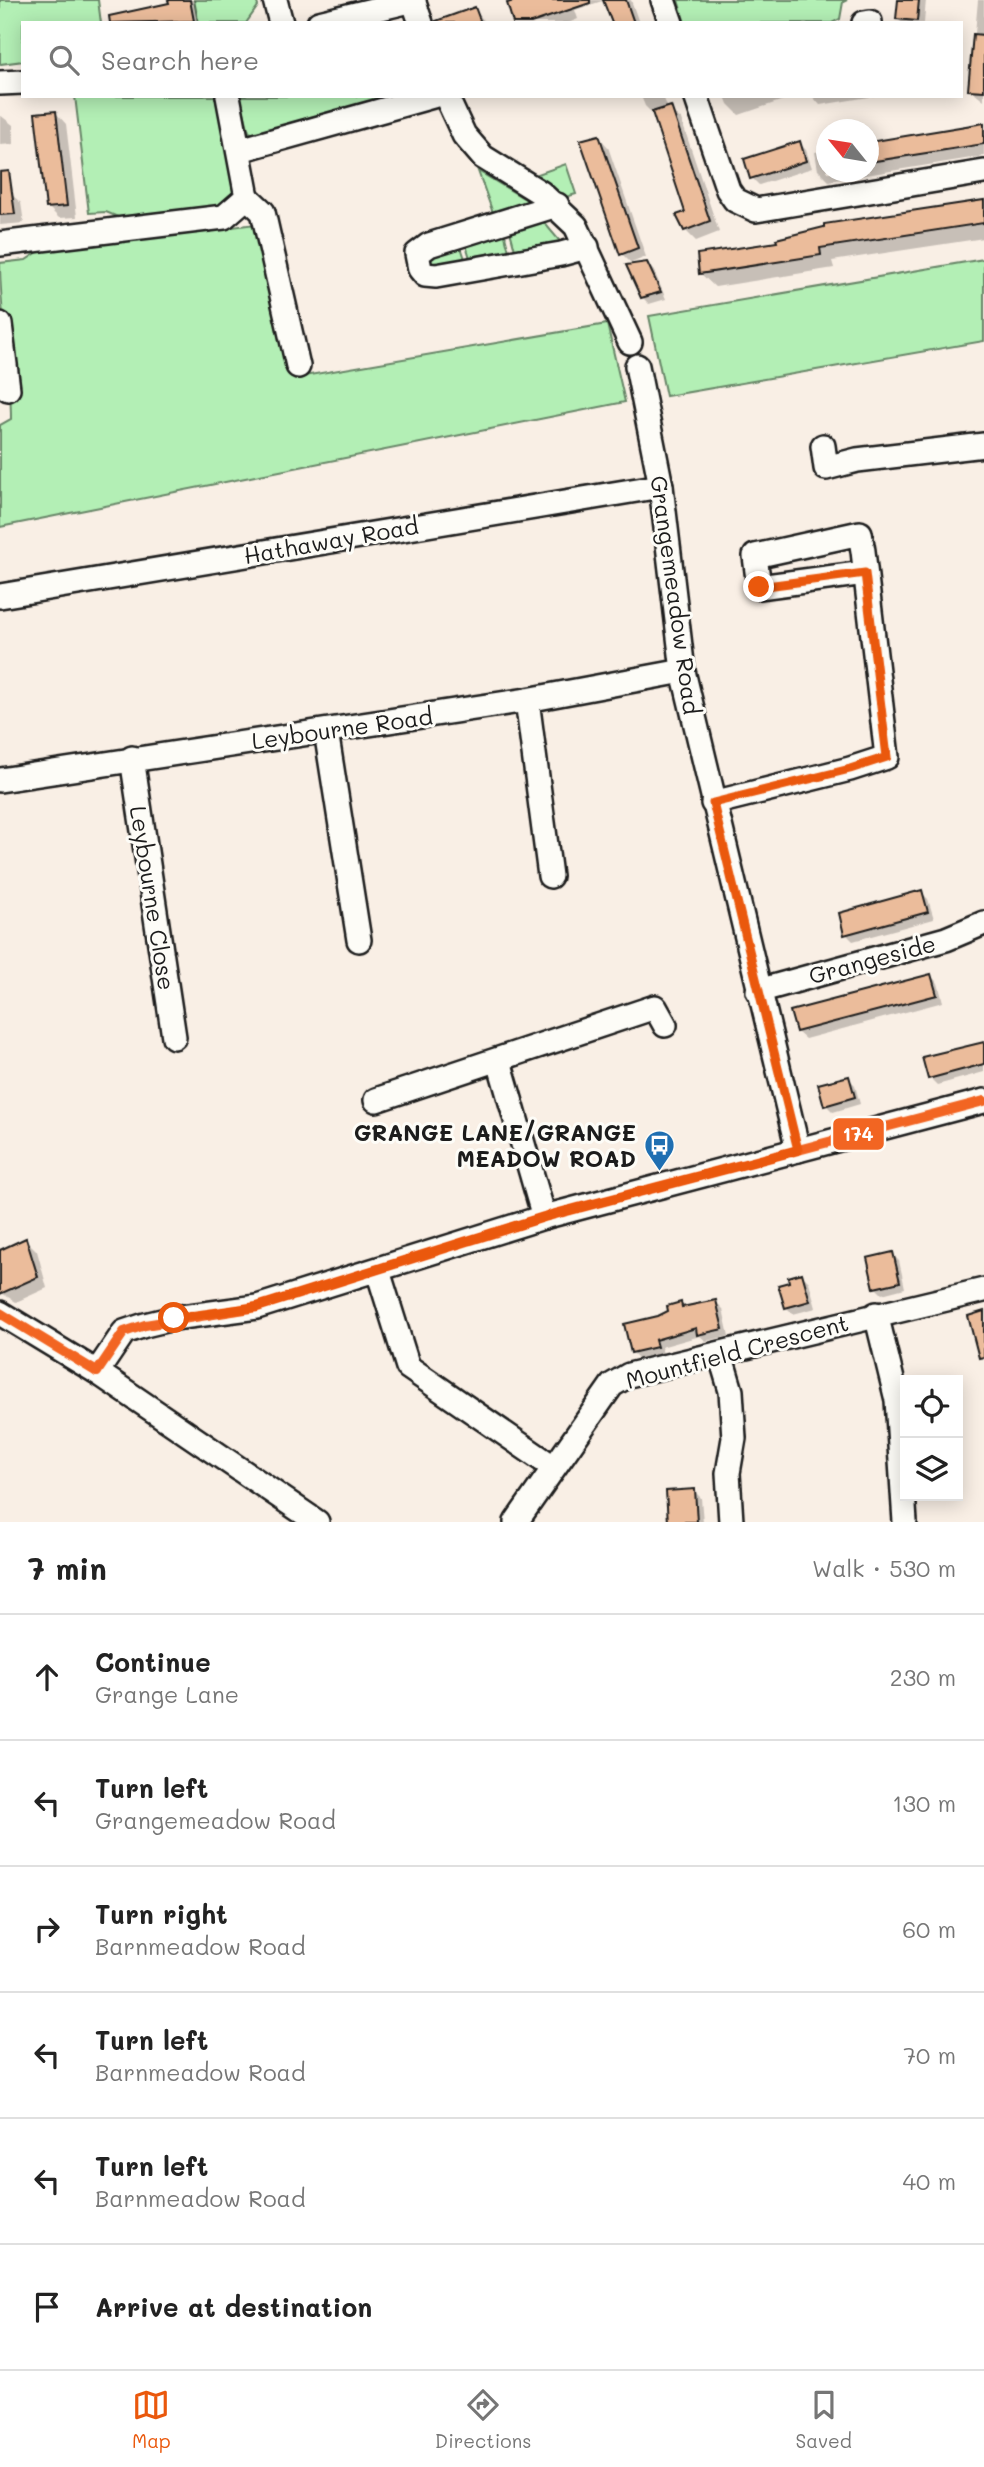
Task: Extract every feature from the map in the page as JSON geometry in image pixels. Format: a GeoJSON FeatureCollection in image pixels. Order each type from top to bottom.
{"type":"FeatureCollection","features":[{"type":"Feature","properties":{"kind":"street"},"geometry":{"type":"LineString","coordinates":[[275,0],[280,21]]}},
{"type":"Feature","properties":{"kind":"street"},"geometry":{"type":"LineString","coordinates":[[327,21],[414,0],[420,21]]}},
{"type":"Feature","properties":{"kind":"street"},"geometry":{"type":"LineString","coordinates":[[663,0],[670,21]]}},
{"type":"Feature","properties":{"kind":"street"},"geometry":{"type":"LineString","coordinates":[[0,83],[21,82]]}},
{"type":"Feature","properties":{"kind":"street"},"geometry":{"type":"LineString","coordinates":[[228,98],[247,197],[263,212],[298,366]]}},
{"type":"Feature","properties":{"kind":"street"},"geometry":{"type":"LineString","coordinates":[[240,150],[426,98]]}},
{"type":"Feature","properties":{"kind":"street"},"geometry":{"type":"LineString","coordinates":[[447,98],[464,135],[482,157],[557,205],[576,226],[630,342]]}},
{"type":"Feature","properties":{"kind":"street"},"geometry":{"type":"LineString","coordinates":[[697,98],[728,190],[735,201],[756,211],[984,172]]}},
{"type":"Feature","properties":{"kind":"street"},"geometry":{"type":"LineString","coordinates":[[0,244],[223,218],[247,197]]}},
{"type":"Feature","properties":{"kind":"street"},"geometry":{"type":"LineString","coordinates":[[557,205],[429,245],[417,254],[420,269],[425,275],[436,276],[587,247]]}},
{"type":"Feature","properties":{"kind":"street"},"geometry":{"type":"LineString","coordinates":[[0,324],[8,389]]}},
{"type":"Feature","properties":{"kind":"street","name":"Grangemeadow Road"},"geometry":{"type":"LineString","coordinates":[[637,366],[661,486],[682,671],[798,1150]]}},
{"type":"Feature","properties":{"kind":"street"},"geometry":{"type":"LineString","coordinates":[[823,446],[826,468],[857,460],[984,445]]}},
{"type":"Feature","properties":{"kind":"street","name":"Hathaway Road"},"geometry":{"type":"LineString","coordinates":[[0,596],[661,486]]}},
{"type":"Feature","properties":{"kind":"street"},"geometry":{"type":"LineString","coordinates":[[713,803],[850,769],[887,757],[865,573],[860,533],[755,556],[759,587],[865,573]]}},
{"type":"Feature","properties":{"kind":"street","name":"Leybourne Road"},"geometry":{"type":"LineString","coordinates":[[0,780],[527,700],[682,671]]}},
{"type":"Feature","properties":{"kind":"street"},"geometry":{"type":"LineString","coordinates":[[527,700],[550,876]]}},
{"type":"Feature","properties":{"kind":"street"},"geometry":{"type":"LineString","coordinates":[[326,731],[359,940]]}},
{"type":"Feature","properties":{"kind":"street","name":"Leybourne Close"},"geometry":{"type":"LineString","coordinates":[[132,758],[174,1037]]}},
{"type":"Feature","properties":{"kind":"street","name":"Grangeside"},"geometry":{"type":"LineString","coordinates":[[758,990],[947,939],[984,923]]}},
{"type":"Feature","properties":{"kind":"street"},"geometry":{"type":"LineString","coordinates":[[376,1100],[655,1007],[666,1025]]}},
{"type":"Feature","properties":{"kind":"street"},"geometry":{"type":"LineString","coordinates":[[499,1061],[544,1217]]}},
{"type":"Feature","properties":{"kind":"street"},"geometry":{"type":"LineString","coordinates":[[97,1372],[124,1332],[174,1318],[257,1307],[544,1217],[984,1101]]}},
{"type":"Feature","properties":{"kind":"street"},"geometry":{"type":"LineString","coordinates":[[378,1271],[408,1367],[553,1467]]}},
{"type":"Feature","properties":{"kind":"street","name":"Mountfield Crescent"},"geometry":{"type":"LineString","coordinates":[[516,1522],[612,1385],[629,1375],[984,1290]]}},
{"type":"Feature","properties":{"kind":"street"},"geometry":{"type":"LineString","coordinates":[[0,1313],[97,1372],[317,1522]]}},
{"type":"Feature","properties":{"kind":"street"},"geometry":{"type":"LineString","coordinates":[[876,1314],[897,1400],[905,1522]]}},
{"type":"Feature","properties":{"kind":"street"},"geometry":{"type":"LineString","coordinates":[[720,1354],[731,1391],[734,1438],[728,1473],[731,1522]]}},
{"type":"Feature","properties":{"kind":"green space"},"geometry":{"type":"Polygon","coordinates":[[[0,0],[98,0],[101,21],[21,21],[21,61],[0,64],[0,0]]]}},
{"type":"Feature","properties":{"kind":"green space"},"geometry":{"type":"Polygon","coordinates":[[[194,0],[256,0],[258,6],[247,21],[198,21],[194,0]]]}},
{"type":"Feature","properties":{"kind":"green space"},"geometry":{"type":"Polygon","coordinates":[[[678,0],[847,0],[843,2],[840,19],[836,21],[684,21],[678,0]]]}},
{"type":"Feature","properties":{"kind":"green space"},"geometry":{"type":"Polygon","coordinates":[[[75,98],[215,98],[235,185],[229,199],[216,206],[189,211],[118,217],[106,212],[89,213],[75,98]]]}},
{"type":"Feature","properties":{"kind":"green space"},"geometry":{"type":"Polygon","coordinates":[[[240,98],[393,98],[257,135],[249,132],[240,98]]]}},
{"type":"Feature","properties":{"kind":"green space"},"geometry":{"type":"Polygon","coordinates":[[[566,164],[576,194],[566,197],[535,175],[566,164]]]}},
{"type":"Feature","properties":{"kind":"green space"},"geometry":{"type":"Polygon","coordinates":[[[478,171],[530,202],[493,213],[478,171]]]}},
{"type":"Feature","properties":{"kind":"green space"},"geometry":{"type":"Polygon","coordinates":[[[541,219],[564,246],[552,244],[515,250],[510,231],[541,219]]]}},
{"type":"Feature","properties":{"kind":"green space"},"geometry":{"type":"Polygon","coordinates":[[[263,223],[294,370],[304,376],[607,324],[625,402],[0,527],[0,425],[11,419],[0,263],[26,260],[38,252],[263,223]]]}},
{"type":"Feature","properties":{"kind":"green space"},"geometry":{"type":"Polygon","coordinates":[[[504,232],[509,251],[470,258],[466,245],[504,232]]]}},
{"type":"Feature","properties":{"kind":"green space"},"geometry":{"type":"Polygon","coordinates":[[[461,247],[465,259],[437,264],[438,271],[424,259],[428,252],[461,247]]]}},
{"type":"Feature","properties":{"kind":"green space"},"geometry":{"type":"Polygon","coordinates":[[[984,259],[984,341],[666,396],[649,316],[984,259]]]}},
{"type":"Feature","properties":{"kind":"building"},"geometry":{"type":"Polygon","coordinates":[[[168,0],[190,0],[194,21],[110,21],[109,16],[169,3],[168,0]]]}},
{"type":"Feature","properties":{"kind":"building"},"geometry":{"type":"Polygon","coordinates":[[[517,0],[590,0],[590,3],[537,21],[512,21],[507,3],[517,0]]]}},
{"type":"Feature","properties":{"kind":"building"},"geometry":{"type":"Polygon","coordinates":[[[603,0],[626,0],[633,21],[611,21],[603,0]]]}},
{"type":"Feature","properties":{"kind":"building"},"geometry":{"type":"Polygon","coordinates":[[[898,0],[919,0],[917,21],[896,19],[898,0]]]}},
{"type":"Feature","properties":{"kind":"building"},"geometry":{"type":"Polygon","coordinates":[[[475,7],[480,21],[436,21],[475,7]]]}},
{"type":"Feature","properties":{"kind":"building"},"geometry":{"type":"Polygon","coordinates":[[[973,34],[984,35],[984,91],[968,90],[973,34]]]}},
{"type":"Feature","properties":{"kind":"building"},"geometry":{"type":"Polygon","coordinates":[[[671,106],[710,221],[684,231],[676,215],[685,212],[652,112],[671,106]]]}},
{"type":"Feature","properties":{"kind":"building"},"geometry":{"type":"Polygon","coordinates":[[[56,111],[67,206],[46,208],[35,113],[56,111]]]}},
{"type":"Feature","properties":{"kind":"building"},"geometry":{"type":"Polygon","coordinates":[[[984,123],[984,144],[879,160],[879,140],[984,123]]]}},
{"type":"Feature","properties":{"kind":"building"},"geometry":{"type":"Polygon","coordinates":[[[599,135],[638,248],[620,255],[580,140],[599,135]]]}},
{"type":"Feature","properties":{"kind":"building"},"geometry":{"type":"Polygon","coordinates":[[[800,141],[806,161],[750,179],[744,159],[800,141]]]}},
{"type":"Feature","properties":{"kind":"building"},"geometry":{"type":"Polygon","coordinates":[[[9,171],[15,214],[0,215],[0,172],[9,171]]]}},
{"type":"Feature","properties":{"kind":"building"},"geometry":{"type":"Polygon","coordinates":[[[984,200],[984,223],[820,248],[821,255],[699,274],[697,254],[777,242],[776,239],[824,227],[824,224],[984,200]]]}},
{"type":"Feature","properties":{"kind":"building"},"geometry":{"type":"Polygon","coordinates":[[[647,262],[661,292],[641,298],[626,265],[647,262]]]}},
{"type":"Feature","properties":{"kind":"building"},"geometry":{"type":"Polygon","coordinates":[[[922,890],[928,912],[844,935],[839,913],[922,890]]]}},
{"type":"Feature","properties":{"kind":"building"},"geometry":{"type":"Polygon","coordinates":[[[931,974],[937,995],[796,1032],[790,1011],[931,974]]]}},
{"type":"Feature","properties":{"kind":"building"},"geometry":{"type":"Polygon","coordinates":[[[984,1042],[984,1064],[928,1079],[922,1057],[984,1042]]]}},
{"type":"Feature","properties":{"kind":"building"},"geometry":{"type":"Polygon","coordinates":[[[849,1076],[855,1097],[824,1106],[818,1084],[849,1076]]]}},
{"type":"Feature","properties":{"kind":"building"},"geometry":{"type":"Polygon","coordinates":[[[26,1238],[38,1277],[0,1294],[0,1250],[26,1238]]]}},
{"type":"Feature","properties":{"kind":"building"},"geometry":{"type":"Polygon","coordinates":[[[893,1252],[900,1282],[874,1288],[867,1258],[893,1252]]]}},
{"type":"Feature","properties":{"kind":"building"},"geometry":{"type":"Polygon","coordinates":[[[802,1273],[810,1301],[785,1308],[778,1285],[789,1282],[788,1277],[802,1273]]]}},
{"type":"Feature","properties":{"kind":"building"},"geometry":{"type":"Polygon","coordinates":[[[716,1300],[723,1329],[697,1335],[696,1328],[655,1340],[657,1347],[631,1353],[624,1324],[658,1316],[668,1311],[667,1306],[681,1302],[682,1307],[716,1300]]]}},
{"type":"Feature","properties":{"kind":"building"},"geometry":{"type":"Polygon","coordinates":[[[984,1311],[984,1357],[979,1358],[968,1316],[984,1311]]]}},
{"type":"Feature","properties":{"kind":"building"},"geometry":{"type":"Polygon","coordinates":[[[695,1489],[697,1522],[668,1522],[666,1491],[695,1489]]]}},
{"type":"Feature","properties":{"kind":"transit line","name":"174"},"geometry":{"type":"LineString","coordinates":[[97,1372],[124,1332],[145,1325],[257,1307],[544,1217],[984,1101]]}},
{"type":"Feature","properties":{"kind":"transit line","name":"174"},"geometry":{"type":"LineString","coordinates":[[0,1313],[97,1372]]}},
{"type":"Feature","properties":{"kind":"place","name":"GRANGE LANE/GRANGE MEADOW ROAD"},"geometry":{"type":"Point","coordinates":[659,1172]}},
{"type":"Feature","properties":{"kind":"route"},"geometry":{"type":"LineString","coordinates":[[174,1318],[257,1307],[544,1217],[798,1150],[713,803],[850,769],[887,757],[865,573],[759,587]]}}]}
